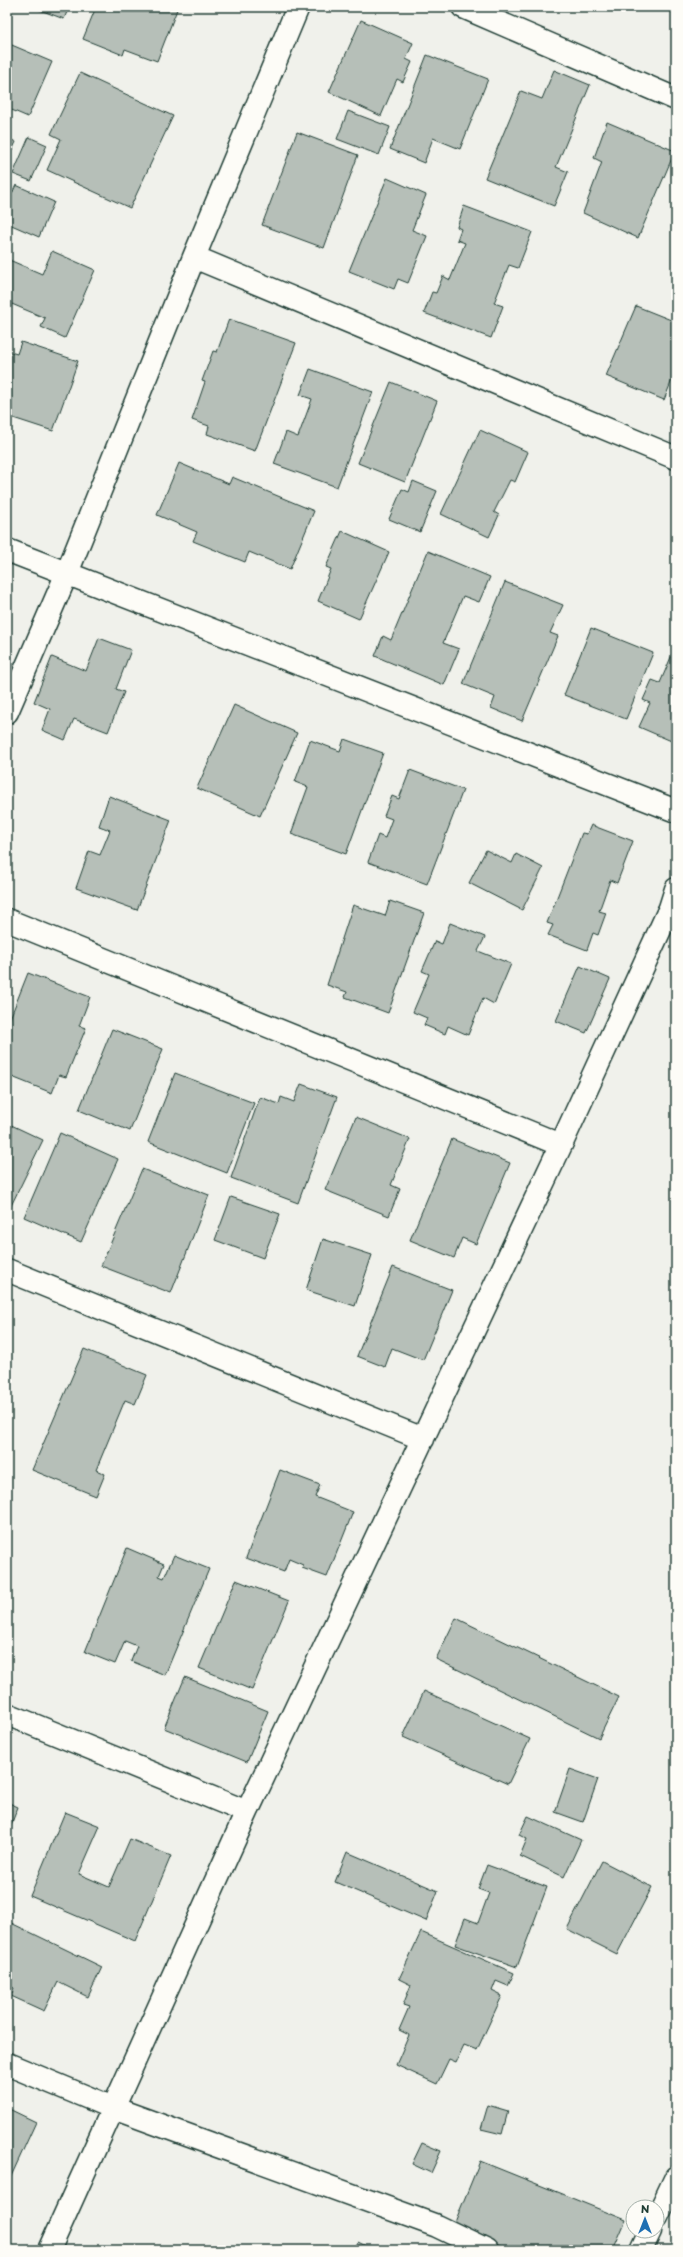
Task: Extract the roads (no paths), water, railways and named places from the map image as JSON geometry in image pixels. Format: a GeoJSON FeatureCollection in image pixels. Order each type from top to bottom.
{"type":"FeatureCollection","features":[{"type":"Feature","properties":{"kind":"street"},"geometry":{"type":"LineString","coordinates":[[7,712],[67,573],[194,257],[298,7]]}},
{"type":"Feature","properties":{"kind":"street"},"geometry":{"type":"LineString","coordinates":[[463,7],[676,99]]}},
{"type":"Feature","properties":{"kind":"street"},"geometry":{"type":"LineString","coordinates":[[194,257],[676,458]]}},
{"type":"Feature","properties":{"kind":"street"},"geometry":{"type":"LineString","coordinates":[[7,550],[676,811]]}},
{"type":"Feature","properties":{"kind":"street"},"geometry":{"type":"LineString","coordinates":[[49,2250],[247,1812],[561,1145],[670,908],[676,890]]}},
{"type":"Feature","properties":{"kind":"street"},"geometry":{"type":"LineString","coordinates":[[7,920],[561,1145]]}},
{"type":"Feature","properties":{"kind":"street"},"geometry":{"type":"LineString","coordinates":[[7,1270],[423,1439]]}},
{"type":"Feature","properties":{"kind":"street"},"geometry":{"type":"LineString","coordinates":[[7,1714],[247,1812]]}},
{"type":"Feature","properties":{"kind":"street"},"geometry":{"type":"LineString","coordinates":[[7,2064],[113,2108],[437,2226],[487,2250]]}},
{"type":"Feature","properties":{"kind":"street"},"geometry":{"type":"LineString","coordinates":[[665,2200],[676,2177]]}},
{"type":"Feature","properties":{"kind":"street"},"geometry":{"type":"LineString","coordinates":[[641,2250],[646,2239]]}}]}
